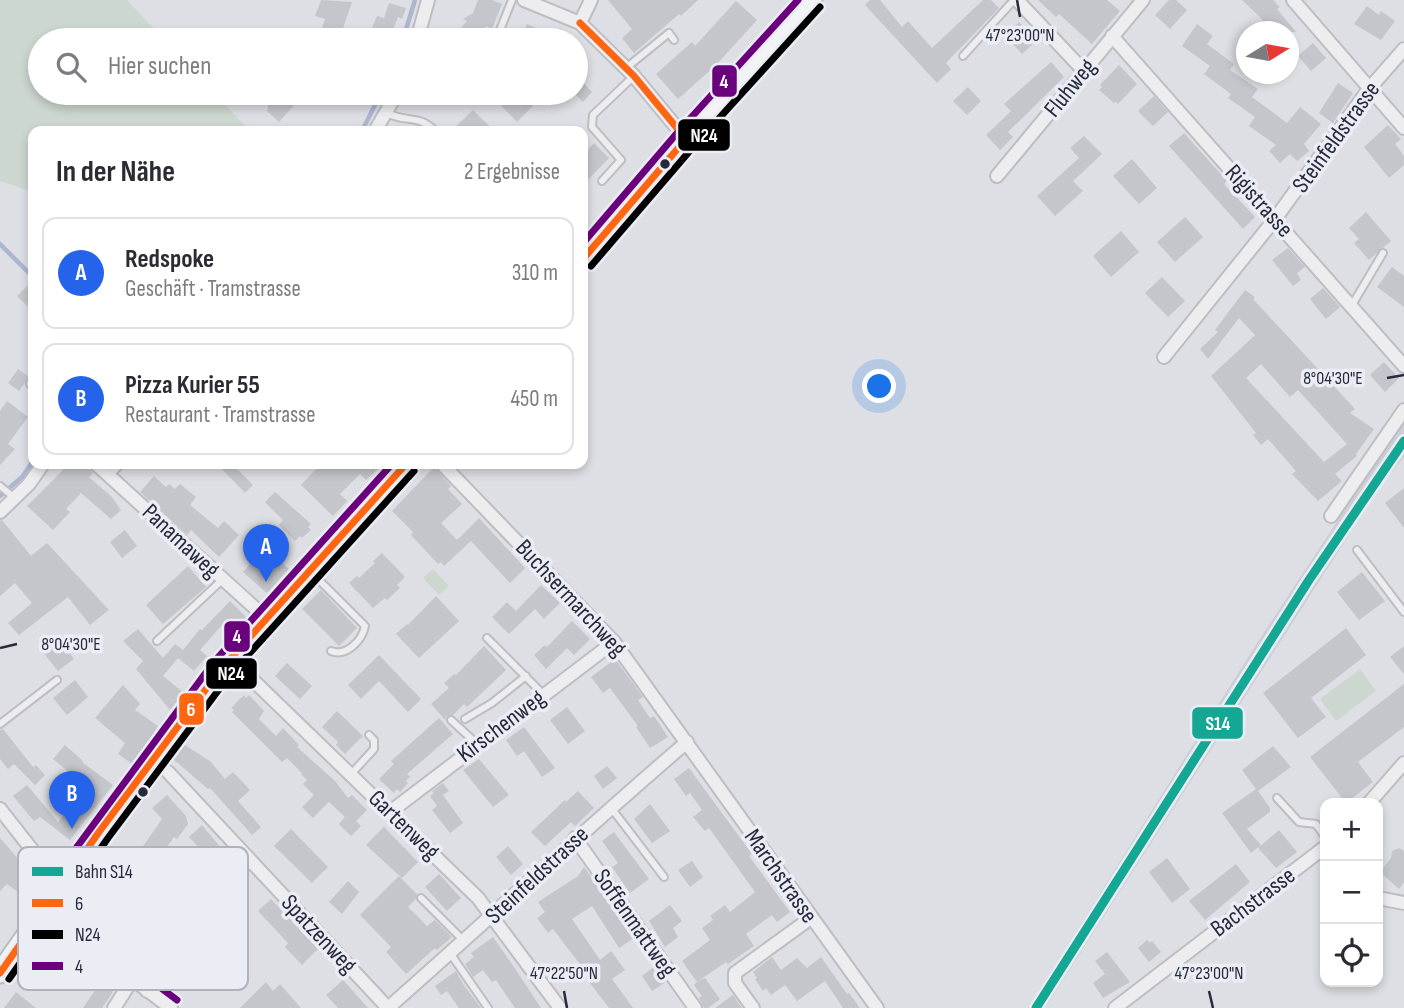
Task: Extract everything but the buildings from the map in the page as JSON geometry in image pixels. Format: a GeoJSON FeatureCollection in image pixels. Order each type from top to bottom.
{"type":"FeatureCollection","features":[{"type":"Feature","properties":{"kind":"main road"},"geometry":{"type":"LineString","coordinates":[[588,253],[686,139],[812,0]]}},
{"type":"Feature","properties":{"kind":"main road"},"geometry":{"type":"LineString","coordinates":[[88,847],[230,658],[401,469]]}},
{"type":"Feature","properties":{"kind":"main road"},"geometry":{"type":"LineString","coordinates":[[0,973],[18,946]]}},
{"type":"Feature","properties":{"kind":"street"},"geometry":{"type":"LineString","coordinates":[[420,28],[428,0]]}},
{"type":"Feature","properties":{"kind":"street"},"geometry":{"type":"LineString","coordinates":[[524,0],[580,23],[585,28]]}},
{"type":"Feature","properties":{"kind":"street"},"geometry":{"type":"LineString","coordinates":[[580,23],[591,0]]}},
{"type":"Feature","properties":{"kind":"street"},"geometry":{"type":"LineString","coordinates":[[1015,0],[1084,71]]}},
{"type":"Feature","properties":{"kind":"street","name":"Fluhweg"},"geometry":{"type":"LineString","coordinates":[[997,176],[1143,0]]}},
{"type":"Feature","properties":{"kind":"street"},"geometry":{"type":"LineString","coordinates":[[1293,0],[1404,128]]}},
{"type":"Feature","properties":{"kind":"street"},"geometry":{"type":"LineString","coordinates":[[588,31],[630,72],[686,139]]}},
{"type":"Feature","properties":{"kind":"street","name":"Rigistrasse"},"geometry":{"type":"LineString","coordinates":[[1112,36],[1404,366]]}},
{"type":"Feature","properties":{"kind":"street","name":"Steinfeldstrasse"},"geometry":{"type":"LineString","coordinates":[[1164,357],[1275,219],[1369,89],[1404,48]]}},
{"type":"Feature","properties":{"kind":"street"},"geometry":{"type":"LineString","coordinates":[[378,126],[391,105]]}},
{"type":"Feature","properties":{"kind":"street"},"geometry":{"type":"LineString","coordinates":[[1331,516],[1404,410]]}},
{"type":"Feature","properties":{"kind":"street"},"geometry":{"type":"LineString","coordinates":[[0,512],[6,491],[29,484],[40,469]]}},
{"type":"Feature","properties":{"kind":"street","name":"Panamaweg"},"geometry":{"type":"LineString","coordinates":[[102,469],[266,618]]}},
{"type":"Feature","properties":{"kind":"street","name":"Buchsermarchweg"},"geometry":{"type":"LineString","coordinates":[[447,469],[614,642],[687,742]]}},
{"type":"Feature","properties":{"kind":"street","name":"Kirschenweg"},"geometry":{"type":"LineString","coordinates":[[390,812],[614,642]]}},
{"type":"Feature","properties":{"kind":"street","name":"Gartenweg"},"geometry":{"type":"LineString","coordinates":[[230,658],[478,898],[560,1008]]}},
{"type":"Feature","properties":{"kind":"street","name":"Steinfeldstrasse"},"geometry":{"type":"LineString","coordinates":[[388,1008],[493,916],[575,838],[687,742]]}},
{"type":"Feature","properties":{"kind":"street","name":"Marchstrasse"},"geometry":{"type":"LineString","coordinates":[[687,742],[877,1008]]}},
{"type":"Feature","properties":{"kind":"street"},"geometry":{"type":"LineString","coordinates":[[1373,798],[1404,763]]}},
{"type":"Feature","properties":{"kind":"street","name":"Spatzenweg"},"geometry":{"type":"LineString","coordinates":[[167,772],[238,847]]}},
{"type":"Feature","properties":{"kind":"street"},"geometry":{"type":"LineString","coordinates":[[0,809],[30,847]]}},
{"type":"Feature","properties":{"kind":"street","name":"Soffenmattweg"},"geometry":{"type":"LineString","coordinates":[[575,838],[695,1008]]}},
{"type":"Feature","properties":{"kind":"street","name":"Bachstrasse"},"geometry":{"type":"LineString","coordinates":[[1115,1008],[1320,851]]}},
{"type":"Feature","properties":{"kind":"street","name":"Spatzenweg"},"geometry":{"type":"LineString","coordinates":[[250,860],[388,1008]]}},
{"type":"Feature","properties":{"kind":"street"},"geometry":{"type":"LineString","coordinates":[[1383,899],[1404,903]]}},
{"type":"Feature","properties":{"kind":"street"},"geometry":{"type":"LineString","coordinates":[[753,1008],[735,983],[735,973],[811,918]]}},
{"type":"Feature","properties":{"kind":"street"},"geometry":{"type":"LineString","coordinates":[[114,1008],[126,990]]}},
{"type":"Feature","properties":{"kind":"street"},"geometry":{"type":"LineString","coordinates":[[147,991],[170,1008]]}},
{"type":"Feature","properties":{"kind":"lane"},"geometry":{"type":"LineString","coordinates":[[501,28],[512,0]]}},
{"type":"Feature","properties":{"kind":"lane"},"geometry":{"type":"LineString","coordinates":[[963,56],[1015,0]]}},
{"type":"Feature","properties":{"kind":"lane"},"geometry":{"type":"LineString","coordinates":[[601,181],[621,160],[592,127],[593,115],[669,33],[674,40]]}},
{"type":"Feature","properties":{"kind":"lane"},"geometry":{"type":"LineString","coordinates":[[387,113],[426,122],[430,126]]}},
{"type":"Feature","properties":{"kind":"lane"},"geometry":{"type":"LineString","coordinates":[[1352,306],[1383,253]]}},
{"type":"Feature","properties":{"kind":"lane"},"geometry":{"type":"LineString","coordinates":[[110,475],[116,469]]}},
{"type":"Feature","properties":{"kind":"lane"},"geometry":{"type":"LineString","coordinates":[[1357,550],[1404,612]]}},
{"type":"Feature","properties":{"kind":"lane"},"geometry":{"type":"LineString","coordinates":[[310,570],[365,626],[362,635],[346,652],[338,654],[331,651]]}},
{"type":"Feature","properties":{"kind":"lane"},"geometry":{"type":"LineString","coordinates":[[157,641],[222,580]]}},
{"type":"Feature","properties":{"kind":"lane"},"geometry":{"type":"LineString","coordinates":[[487,638],[543,694]]}},
{"type":"Feature","properties":{"kind":"lane"},"geometry":{"type":"LineString","coordinates":[[465,719],[492,703],[526,676]]}},
{"type":"Feature","properties":{"kind":"lane"},"geometry":{"type":"LineString","coordinates":[[0,724],[57,680]]}},
{"type":"Feature","properties":{"kind":"lane"},"geometry":{"type":"LineString","coordinates":[[451,720],[478,744]]}},
{"type":"Feature","properties":{"kind":"lane"},"geometry":{"type":"LineString","coordinates":[[351,774],[374,749],[374,740],[369,734]]}},
{"type":"Feature","properties":{"kind":"lane"},"geometry":{"type":"LineString","coordinates":[[1277,798],[1299,822],[1315,824],[1320,830]]}},
{"type":"Feature","properties":{"kind":"lane"},"geometry":{"type":"LineString","coordinates":[[611,807],[664,877]]}},
{"type":"Feature","properties":{"kind":"lane"},"geometry":{"type":"LineString","coordinates":[[421,898],[464,941]]}},
{"type":"Feature","properties":{"kind":"lane"},"geometry":{"type":"LineString","coordinates":[[450,953],[488,1008]]}},
{"type":"Feature","properties":{"kind":"shaded area"},"geometry":{"type":"Polygon","coordinates":[[[0,0],[127,0],[154,28],[28,28],[28,105],[225,105],[245,126],[28,126],[28,190],[0,181],[0,0]]]}},
{"type":"Feature","properties":{"kind":"shaded area"},"geometry":{"type":"Polygon","coordinates":[[[1404,423],[1404,457],[1379,488],[1045,1008],[1028,1008],[1252,651],[1404,423]]]}},
{"type":"Feature","properties":{"kind":"shaded area"},"geometry":{"type":"Polygon","coordinates":[[[433,569],[449,586],[439,595],[423,578],[433,569]]]}},
{"type":"Feature","properties":{"kind":"shaded area"},"geometry":{"type":"Polygon","coordinates":[[[1360,669],[1376,691],[1336,721],[1320,699],[1360,669]]]}},
{"type":"Feature","properties":{"kind":"waterway"},"geometry":{"type":"LineString","coordinates":[[406,28],[415,0]]}},
{"type":"Feature","properties":{"kind":"waterway"},"geometry":{"type":"LineString","coordinates":[[364,126],[375,105]]}},
{"type":"Feature","properties":{"kind":"waterway"},"geometry":{"type":"LineString","coordinates":[[0,244],[28,272]]}},
{"type":"Feature","properties":{"kind":"waterway"},"geometry":{"type":"LineString","coordinates":[[0,496],[28,468]]}},
{"type":"Feature","properties":{"kind":"rail line","name":"S14"},"geometry":{"type":"LineString","coordinates":[[1036,1008],[1309,580],[1404,441]]}},
{"type":"Feature","properties":{"kind":"transit line","name":"4"},"geometry":{"type":"LineString","coordinates":[[588,237],[678,132],[798,0]]}},
{"type":"Feature","properties":{"kind":"transit line","name":"N24"},"geometry":{"type":"LineString","coordinates":[[591,266],[694,146],[820,7]]}},
{"type":"Feature","properties":{"kind":"transit line","name":"6"},"geometry":{"type":"LineString","coordinates":[[580,23],[585,28]]}},
{"type":"Feature","properties":{"kind":"transit line","name":"6"},"geometry":{"type":"LineString","coordinates":[[588,31],[634,76],[686,139]]}},
{"type":"Feature","properties":{"kind":"transit line","name":"6"},"geometry":{"type":"LineString","coordinates":[[588,253],[686,139]]}},
{"type":"Feature","properties":{"kind":"transit line","name":"4"},"geometry":{"type":"LineString","coordinates":[[77,847],[213,663],[388,469]]}},
{"type":"Feature","properties":{"kind":"transit line","name":"6"},"geometry":{"type":"LineString","coordinates":[[88,847],[221,669],[401,469]]}},
{"type":"Feature","properties":{"kind":"transit line","name":"N24"},"geometry":{"type":"LineString","coordinates":[[102,847],[229,676],[414,471]]}},
{"type":"Feature","properties":{"kind":"transit line","name":"6"},"geometry":{"type":"LineString","coordinates":[[0,973],[18,947]]}},
{"type":"Feature","properties":{"kind":"transit line","name":"N24"},"geometry":{"type":"LineString","coordinates":[[9,979],[18,966]]}},
{"type":"Feature","properties":{"kind":"transit line","name":"4"},"geometry":{"type":"LineString","coordinates":[[164,990],[177,1000]]}},
{"type":"Feature","properties":{"kind":"place","name":"Redspoke"},"geometry":{"type":"Point","coordinates":[266,582]}},
{"type":"Feature","properties":{"kind":"place","name":"Pizza Kurier 55"},"geometry":{"type":"Point","coordinates":[72,829]}}]}
